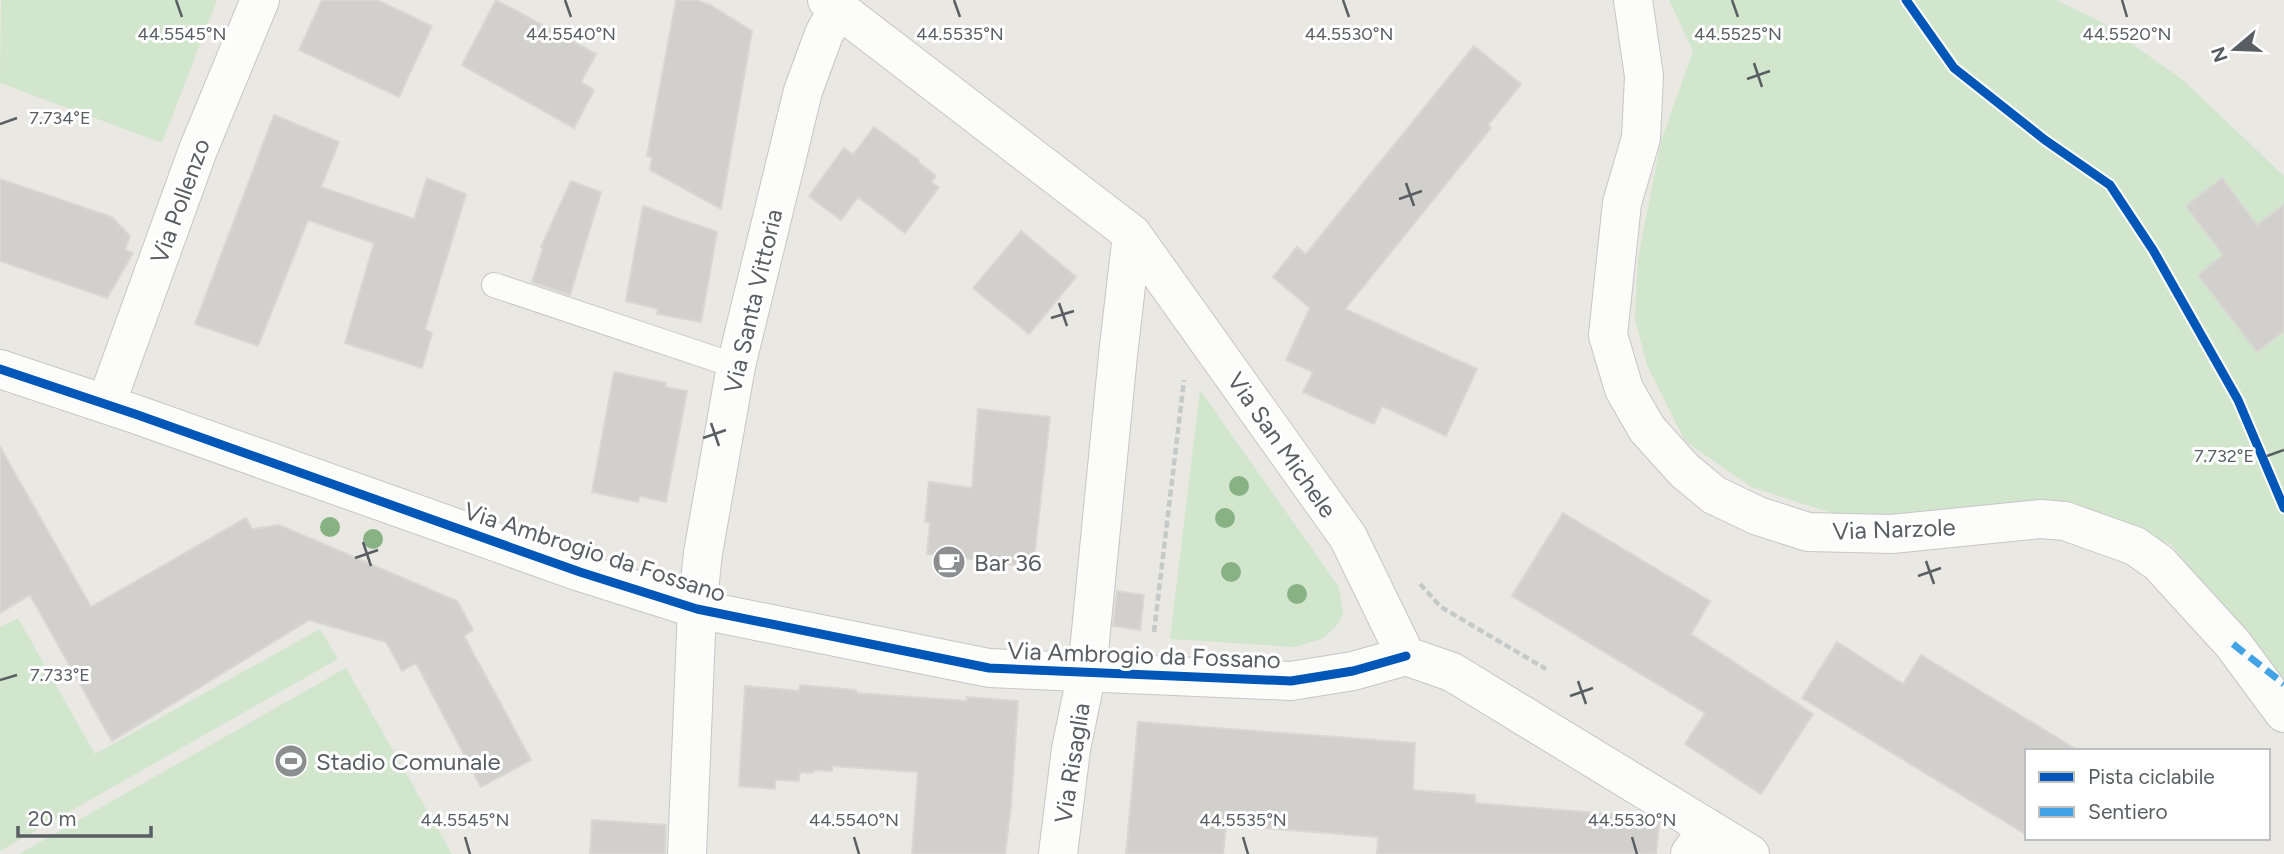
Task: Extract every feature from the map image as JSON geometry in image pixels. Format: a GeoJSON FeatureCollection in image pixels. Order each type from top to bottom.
{"type":"FeatureCollection","features":[{"type":"Feature","properties":{"kind":"street","name":"Via Pollenzo"},"geometry":{"type":"LineString","coordinates":[[106,404],[198,150],[260,0]]}},
{"type":"Feature","properties":{"kind":"street","name":"Via Narzole"},"geometry":{"type":"LineString","coordinates":[[1633,0],[1644,76],[1642,138],[1622,203],[1608,335],[1624,389],[1647,429],[1685,471],[1714,495],[1758,516],[1808,532],[1892,534],[2040,519],[2065,521],[2135,546],[2159,563],[2233,644],[2284,713]]}},
{"type":"Feature","properties":{"kind":"street","name":"Via San Michele"},"geometry":{"type":"LineString","coordinates":[[833,4],[1132,234],[1348,537],[1406,656]]}},
{"type":"Feature","properties":{"kind":"street","name":"Via Santa Vittoria"},"geometry":{"type":"LineString","coordinates":[[687,854],[697,610],[736,366],[803,91],[833,4]]}},
{"type":"Feature","properties":{"kind":"street","name":"Via Ambrogio da Fossano"},"geometry":{"type":"LineString","coordinates":[[1087,672],[1132,234]]}},
{"type":"Feature","properties":{"kind":"street","name":"Via Ambrogio da Fossano"},"geometry":{"type":"LineString","coordinates":[[0,369],[580,572],[697,610],[989,668],[1291,681],[1353,671],[1406,656]]}},
{"type":"Feature","properties":{"kind":"street"},"geometry":{"type":"LineString","coordinates":[[1406,656],[1452,672],[1699,841],[1750,854]]}},
{"type":"Feature","properties":{"kind":"street","name":"Via Risaglia"},"geometry":{"type":"LineString","coordinates":[[1058,854],[1072,749],[1087,672]]}},
{"type":"Feature","properties":{"kind":"lane"},"geometry":{"type":"LineString","coordinates":[[494,285],[736,366]]}},
{"type":"Feature","properties":{"kind":"path"},"geometry":{"type":"LineString","coordinates":[[1153,642],[1185,373]]}},
{"type":"Feature","properties":{"kind":"path"},"geometry":{"type":"LineString","coordinates":[[1413,577],[1441,607],[1546,669]]}},
{"type":"Feature","properties":{"kind":"green space"},"geometry":{"type":"Polygon","coordinates":[[[1,0],[217,0],[162,143],[0,83],[1,0]]]}},
{"type":"Feature","properties":{"kind":"green space"},"geometry":{"type":"Polygon","coordinates":[[[1669,0],[2056,0],[2101,22],[2183,80],[2284,176],[2284,688],[2171,544],[2058,507],[1866,524],[1751,487],[1685,441],[1647,365],[1635,319],[1638,258],[1661,141],[1693,51],[1669,0]]]}},
{"type":"Feature","properties":{"kind":"green space"},"geometry":{"type":"Polygon","coordinates":[[[1200,390],[1339,587],[1343,614],[1337,625],[1324,638],[1295,647],[1170,639],[1200,390]]]}},
{"type":"Feature","properties":{"kind":"green space"},"geometry":{"type":"Polygon","coordinates":[[[18,618],[95,754],[320,629],[338,659],[0,851],[0,627],[18,618]]]}},
{"type":"Feature","properties":{"kind":"green space","name":"Stadio Comunale"},"geometry":{"type":"Polygon","coordinates":[[[346,668],[452,854],[19,854],[346,668]]]}},
{"type":"Feature","properties":{"kind":"building"},"geometry":{"type":"Polygon","coordinates":[[[322,0],[377,0],[432,26],[399,97],[299,50],[322,0]]]}},
{"type":"Feature","properties":{"kind":"building"},"geometry":{"type":"Polygon","coordinates":[[[496,0],[596,54],[581,82],[594,90],[574,128],[462,65],[496,0]]]}},
{"type":"Feature","properties":{"kind":"building"},"geometry":{"type":"Polygon","coordinates":[[[676,0],[696,0],[710,5],[752,31],[721,209],[650,170],[652,157],[647,156],[676,0]]]}},
{"type":"Feature","properties":{"kind":"building"},"geometry":{"type":"Polygon","coordinates":[[[1474,46],[1521,84],[1488,125],[1491,128],[1345,309],[1477,369],[1446,436],[1382,406],[1374,424],[1303,392],[1313,372],[1286,360],[1310,308],[1273,277],[1297,247],[1306,254],[1474,46]]]}},
{"type":"Feature","properties":{"kind":"building"},"geometry":{"type":"Polygon","coordinates":[[[274,115],[339,142],[321,187],[414,219],[427,178],[466,194],[425,329],[432,333],[422,368],[345,343],[374,243],[308,220],[258,346],[195,324],[274,115]]]}},
{"type":"Feature","properties":{"kind":"building"},"geometry":{"type":"Polygon","coordinates":[[[874,127],[936,176],[931,182],[939,187],[905,233],[858,197],[841,220],[809,196],[844,148],[853,155],[874,127]]]}},
{"type":"Feature","properties":{"kind":"building"},"geometry":{"type":"Polygon","coordinates":[[[2222,178],[2257,225],[2284,204],[2284,331],[2257,352],[2198,275],[2223,255],[2186,206],[2222,178]]]}},
{"type":"Feature","properties":{"kind":"building"},"geometry":{"type":"Polygon","coordinates":[[[0,179],[112,217],[130,236],[125,250],[133,253],[107,298],[0,261],[0,179]]]}},
{"type":"Feature","properties":{"kind":"building"},"geometry":{"type":"Polygon","coordinates":[[[571,181],[601,192],[570,295],[532,282],[543,248],[541,247],[571,181]]]}},
{"type":"Feature","properties":{"kind":"building"},"geometry":{"type":"Polygon","coordinates":[[[643,206],[717,232],[701,322],[657,314],[658,309],[626,301],[643,206]]]}},
{"type":"Feature","properties":{"kind":"building"},"geometry":{"type":"Polygon","coordinates":[[[1021,231],[1076,277],[1029,334],[973,288],[1021,231]]]}},
{"type":"Feature","properties":{"kind":"building"},"geometry":{"type":"Polygon","coordinates":[[[614,372],[666,383],[665,387],[687,391],[666,502],[640,496],[638,502],[592,492],[614,372]]]}},
{"type":"Feature","properties":{"kind":"building"},"geometry":{"type":"Polygon","coordinates":[[[978,409],[1050,417],[1033,567],[927,554],[930,523],[925,522],[929,482],[972,488],[978,409]]]}},
{"type":"Feature","properties":{"kind":"building"},"geometry":{"type":"Polygon","coordinates":[[[0,447],[91,607],[246,518],[252,529],[279,525],[457,601],[473,630],[464,636],[531,760],[481,787],[416,663],[402,671],[386,642],[309,620],[112,741],[30,595],[0,613],[0,447]]]}},
{"type":"Feature","properties":{"kind":"building"},"geometry":{"type":"Polygon","coordinates":[[[1563,513],[1710,601],[1691,634],[1813,714],[1761,794],[1685,744],[1705,713],[1512,596],[1563,513]]]}},
{"type":"Feature","properties":{"kind":"building"},"geometry":{"type":"Polygon","coordinates":[[[1117,591],[1144,595],[1140,630],[1113,626],[1117,591]]]}},
{"type":"Feature","properties":{"kind":"building"},"geometry":{"type":"Polygon","coordinates":[[[1837,642],[1903,684],[1921,655],[2076,749],[2025,749],[2025,834],[1802,698],[1837,642]]]}},
{"type":"Feature","properties":{"kind":"building"},"geometry":{"type":"Polygon","coordinates":[[[800,685],[856,690],[857,693],[967,701],[967,697],[1018,701],[1005,854],[912,854],[918,772],[832,766],[832,771],[800,772],[799,781],[775,780],[775,789],[739,786],[745,686],[799,691],[800,685]]]}},
{"type":"Feature","properties":{"kind":"building"},"geometry":{"type":"Polygon","coordinates":[[[1138,722],[1415,743],[1413,790],[1475,795],[1475,803],[1647,817],[1659,824],[1656,854],[1377,854],[1378,837],[1226,825],[1223,854],[1126,854],[1138,722]]]}},
{"type":"Feature","properties":{"kind":"building"},"geometry":{"type":"Polygon","coordinates":[[[592,820],[666,825],[665,854],[590,854],[592,820]]]}},
{"type":"Feature","properties":{"kind":"marked path"},"geometry":{"type":"LineString","coordinates":[[2233,644],[2284,684]]}},
{"type":"Feature","properties":{"kind":"cycle path"},"geometry":{"type":"LineString","coordinates":[[1906,0],[1954,68],[2045,140],[2110,185],[2153,250],[2238,400],[2284,508]]}},
{"type":"Feature","properties":{"kind":"cycle path"},"geometry":{"type":"LineString","coordinates":[[0,369],[135,414],[580,572],[697,609],[989,668],[1291,681],[1353,671],[1406,656]]}},
{"type":"Feature","properties":{"kind":"place","name":"Bar 36"},"geometry":{"type":"Point","coordinates":[949,562]}},
{"type":"Feature","properties":{"kind":"place","name":"Stadio Comunale"},"geometry":{"type":"Point","coordinates":[291,761]}}]}
